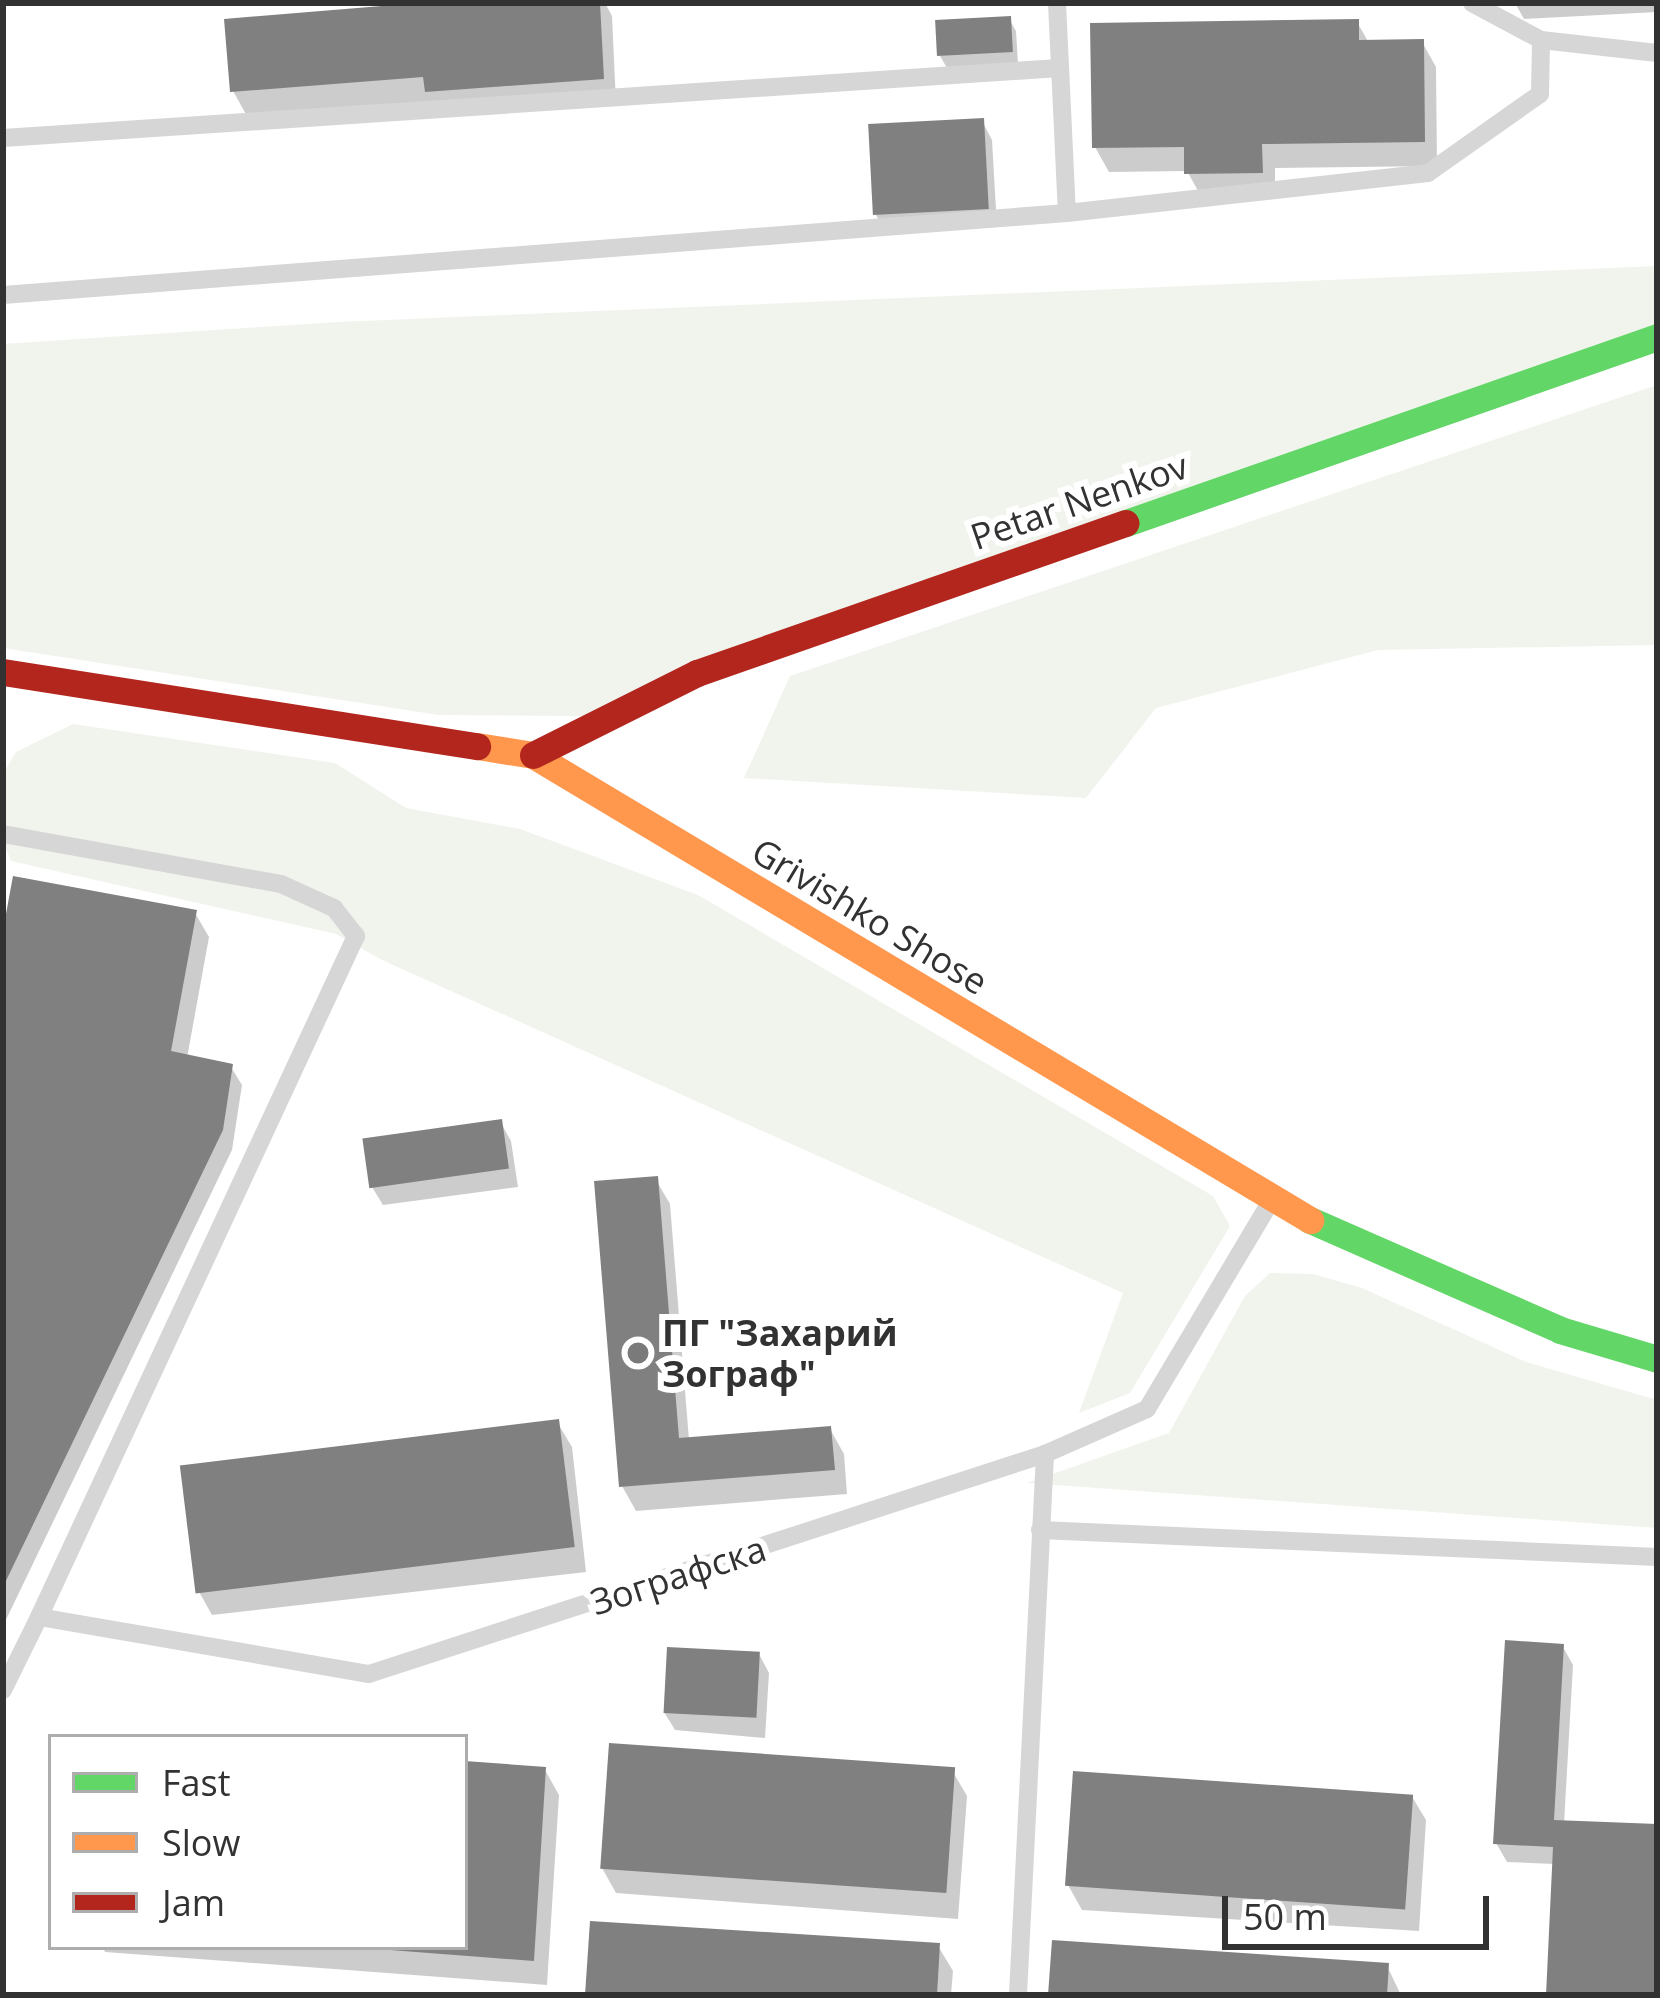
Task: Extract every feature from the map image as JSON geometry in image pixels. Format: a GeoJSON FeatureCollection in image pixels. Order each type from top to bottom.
{"type":"FeatureCollection","features":[{"type":"Feature","properties":{"kind":"street","name":"Petar Nenkov"},"geometry":{"type":"LineString","coordinates":[[533,755],[697,674],[1657,337]]}},
{"type":"Feature","properties":{"kind":"street","name":"Grivishko Shose"},"geometry":{"type":"LineString","coordinates":[[3,672],[533,755],[1271,1199],[1339,1235],[1561,1330],[1657,1359]]}},
{"type":"Feature","properties":{"kind":"lane"},"geometry":{"type":"LineString","coordinates":[[1057,3],[1067,213]]}},
{"type":"Feature","properties":{"kind":"lane"},"geometry":{"type":"LineString","coordinates":[[1472,3],[1541,40],[1657,53]]}},
{"type":"Feature","properties":{"kind":"lane"},"geometry":{"type":"LineString","coordinates":[[3,295],[1067,213],[1428,173],[1540,94],[1541,40]]}},
{"type":"Feature","properties":{"kind":"lane"},"geometry":{"type":"LineString","coordinates":[[3,138],[1060,68]]}},
{"type":"Feature","properties":{"kind":"lane"},"geometry":{"type":"LineString","coordinates":[[3,834],[281,884],[334,908],[356,935],[3,1690]]}},
{"type":"Feature","properties":{"kind":"lane","name":"Зографска"},"geometry":{"type":"LineString","coordinates":[[39,1617],[369,1674],[1045,1454],[1147,1409],[1271,1199]]}},
{"type":"Feature","properties":{"kind":"lane"},"geometry":{"type":"LineString","coordinates":[[1018,1995],[1045,1454]]}},
{"type":"Feature","properties":{"kind":"lane"},"geometry":{"type":"LineString","coordinates":[[1040,1530],[1657,1557]]}},
{"type":"Feature","properties":{"kind":"shaded area"},"geometry":{"type":"Polygon","coordinates":[[[1657,266],[1657,349],[584,716],[439,715],[3,648],[3,344],[337,322],[1657,266]]]}},
{"type":"Feature","properties":{"kind":"shaded area"},"geometry":{"type":"Polygon","coordinates":[[[1657,385],[1657,645],[1378,650],[1156,708],[1086,798],[744,778],[790,676],[1657,385]]]}},
{"type":"Feature","properties":{"kind":"shaded area"},"geometry":{"type":"Polygon","coordinates":[[[73,724],[335,763],[406,808],[520,829],[698,895],[1213,1196],[1230,1226],[1130,1393],[1079,1413],[1123,1293],[382,960],[336,934],[11,861],[3,841],[3,774],[16,752],[73,724]]]}},
{"type":"Feature","properties":{"kind":"shaded area"},"geometry":{"type":"Polygon","coordinates":[[[1270,1273],[1313,1274],[1362,1288],[1526,1362],[1657,1400],[1657,1528],[1027,1483],[1169,1433],[1245,1296],[1270,1273]]]}},
{"type":"Feature","properties":{"kind":"building"},"geometry":{"type":"Polygon","coordinates":[[[418,3],[600,3],[604,79],[425,92],[423,77],[230,92],[224,19],[418,3]]]}},
{"type":"Feature","properties":{"kind":"building"},"geometry":{"type":"Polygon","coordinates":[[[1011,16],[1013,52],[937,56],[935,20],[1011,16]]]}},
{"type":"Feature","properties":{"kind":"building"},"geometry":{"type":"Polygon","coordinates":[[[1359,19],[1359,40],[1424,39],[1425,142],[1262,144],[1263,173],[1184,174],[1184,147],[1092,148],[1090,23],[1359,19]]]}},
{"type":"Feature","properties":{"kind":"building"},"geometry":{"type":"Polygon","coordinates":[[[984,118],[989,209],[873,215],[868,124],[984,118]]]}},
{"type":"Feature","properties":{"kind":"building"},"geometry":{"type":"Polygon","coordinates":[[[13,876],[197,910],[171,1051],[233,1064],[223,1130],[3,1587],[3,930],[13,876]]]}},
{"type":"Feature","properties":{"kind":"building"},"geometry":{"type":"Polygon","coordinates":[[[502,1119],[509,1169],[369,1188],[362,1139],[502,1119]]]}},
{"type":"Feature","properties":{"kind":"building"},"geometry":{"type":"Polygon","coordinates":[[[658,1176],[679,1438],[831,1426],[835,1470],[619,1487],[594,1181],[658,1176]]]}},
{"type":"Feature","properties":{"kind":"building"},"geometry":{"type":"Polygon","coordinates":[[[559,1419],[575,1547],[196,1594],[180,1466],[559,1419]]]}},
{"type":"Feature","properties":{"kind":"building"},"geometry":{"type":"Polygon","coordinates":[[[1505,1640],[1564,1644],[1554,1820],[1657,1824],[1657,1995],[1546,1995],[1553,1847],[1493,1844],[1505,1640]]]}},
{"type":"Feature","properties":{"kind":"building"},"geometry":{"type":"Polygon","coordinates":[[[667,1647],[760,1652],[756,1718],[664,1713],[667,1647]]]}},
{"type":"Feature","properties":{"kind":"building"},"geometry":{"type":"Polygon","coordinates":[[[609,1743],[955,1767],[946,1893],[600,1869],[609,1743]]]}},
{"type":"Feature","properties":{"kind":"building"},"geometry":{"type":"Polygon","coordinates":[[[468,1761],[546,1767],[534,1961],[390,1950],[468,1950],[468,1761]]]}},
{"type":"Feature","properties":{"kind":"building"},"geometry":{"type":"Polygon","coordinates":[[[1073,1771],[1413,1795],[1405,1910],[1065,1886],[1073,1771]]]}},
{"type":"Feature","properties":{"kind":"building"},"geometry":{"type":"Polygon","coordinates":[[[590,1921],[940,1943],[937,1995],[585,1995],[590,1921]]]}},
{"type":"Feature","properties":{"kind":"building"},"geometry":{"type":"Polygon","coordinates":[[[1052,1940],[1389,1963],[1387,1995],[1048,1995],[1052,1940]]]}},
{"type":"Feature","properties":{"kind":"traffic: fast"},"geometry":{"type":"LineString","coordinates":[[1126,523],[1657,337]]}},
{"type":"Feature","properties":{"kind":"traffic: fast"},"geometry":{"type":"LineString","coordinates":[[1310,1220],[1560,1330],[1657,1359]]}},
{"type":"Feature","properties":{"kind":"traffic: slow"},"geometry":{"type":"LineString","coordinates":[[477,746],[533,755],[1310,1220]]}},
{"type":"Feature","properties":{"kind":"traffic: jam"},"geometry":{"type":"LineString","coordinates":[[533,755],[697,673],[1126,523]]}},
{"type":"Feature","properties":{"kind":"traffic: jam"},"geometry":{"type":"LineString","coordinates":[[3,672],[477,746]]}},
{"type":"Feature","properties":{"kind":"place","name":"ПГ \"Захарий Зограф\""},"geometry":{"type":"Point","coordinates":[638,1353]}}]}
